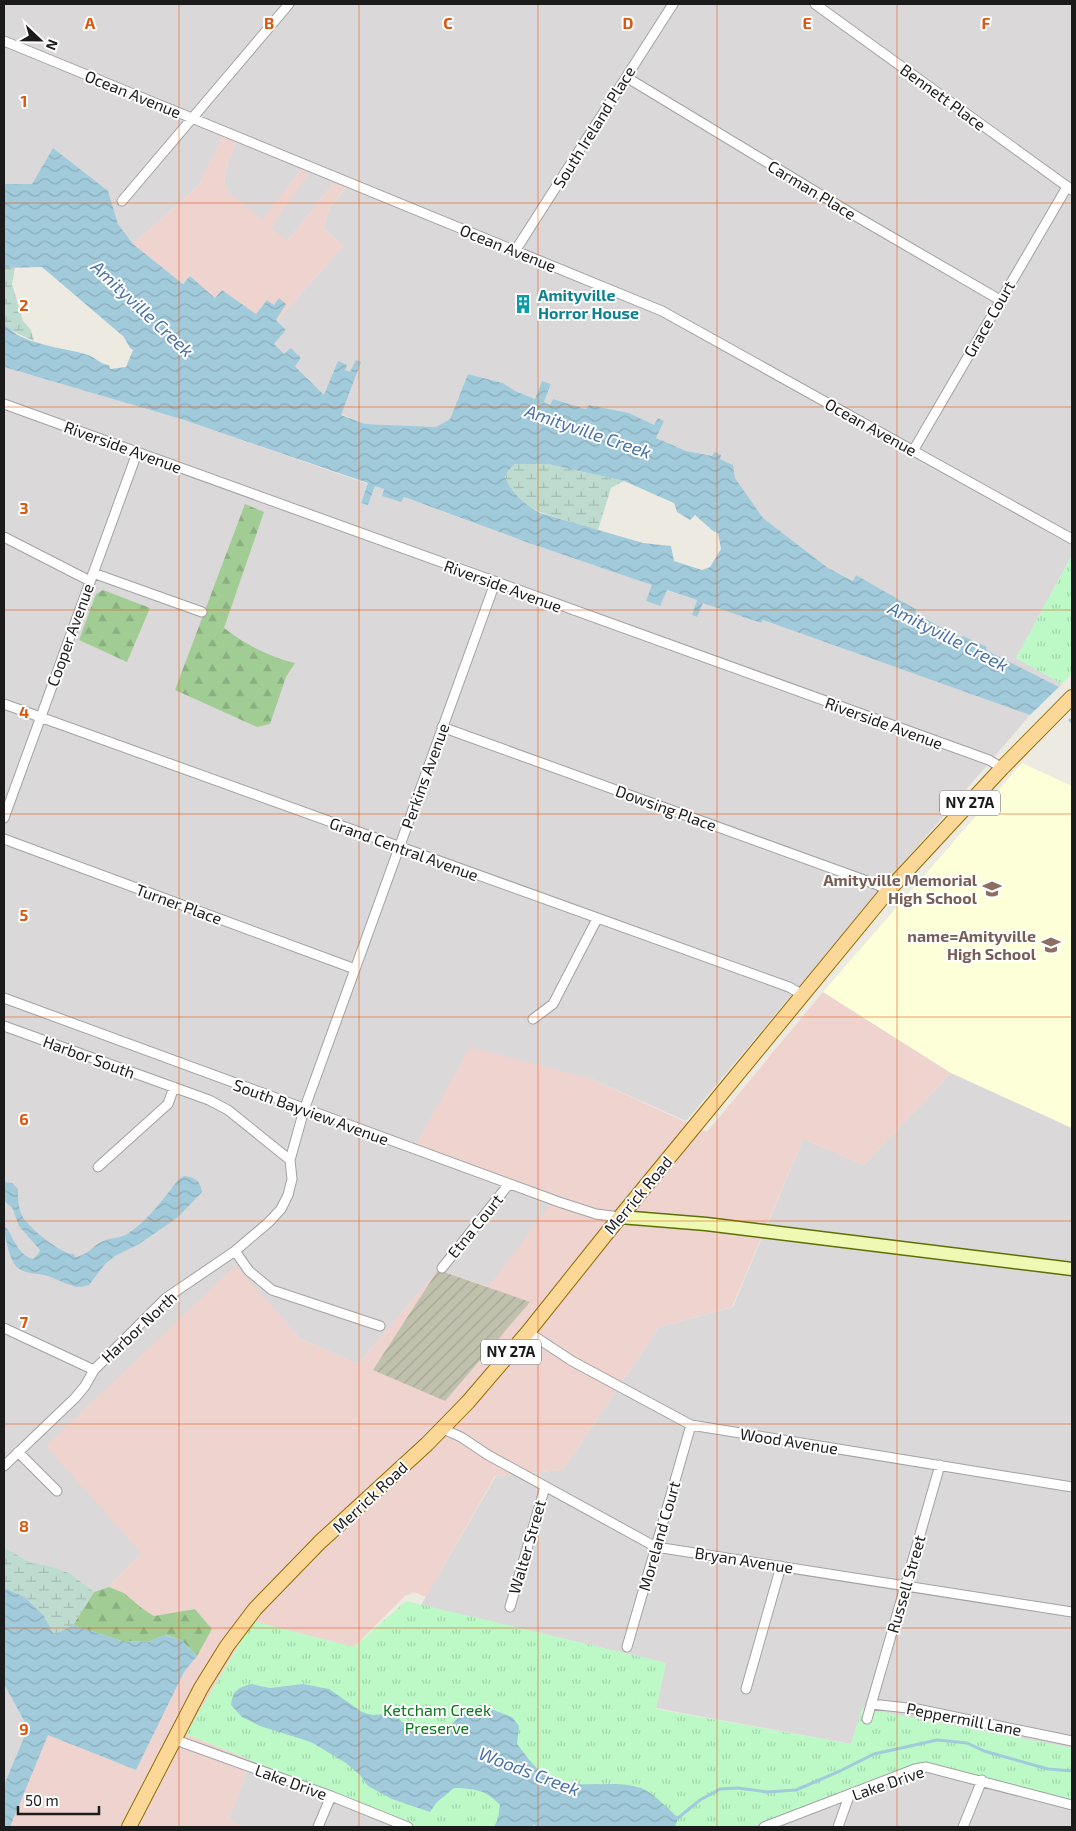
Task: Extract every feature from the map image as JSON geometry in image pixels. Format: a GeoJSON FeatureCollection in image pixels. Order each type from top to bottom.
{"type":"FeatureCollection","features":[{"type":"Feature","properties":{"kind":"main road","name":"Merrick Road"},"geometry":{"type":"LineString","coordinates":[[129,1827],[201,1688],[236,1634],[256,1609],[284,1578],[443,1429],[528,1332],[888,891],[1002,768],[1072,697]]}},
{"type":"Feature","properties":{"kind":"main road"},"geometry":{"type":"LineString","coordinates":[[620,1217],[714,1225],[1072,1269]]}},
{"type":"Feature","properties":{"kind":"street"},"geometry":{"type":"LineString","coordinates":[[122,201],[289,4]]}},
{"type":"Feature","properties":{"kind":"street","name":"South Ireland Place"},"geometry":{"type":"LineString","coordinates":[[516,251],[673,4]]}},
{"type":"Feature","properties":{"kind":"street","name":"Bennett Place"},"geometry":{"type":"LineString","coordinates":[[814,4],[1070,189]]}},
{"type":"Feature","properties":{"kind":"street","name":"Ocean Avenue"},"geometry":{"type":"LineString","coordinates":[[4,41],[662,311],[1072,539]]}},
{"type":"Feature","properties":{"kind":"street","name":"Carman Place"},"geometry":{"type":"LineString","coordinates":[[626,77],[850,213],[1000,300]]}},
{"type":"Feature","properties":{"kind":"street","name":"Grace Court"},"geometry":{"type":"LineString","coordinates":[[913,451],[1000,300],[1070,189]]}},
{"type":"Feature","properties":{"kind":"street","name":"Riverside Avenue"},"geometry":{"type":"LineString","coordinates":[[4,404],[989,760],[1002,768]]}},
{"type":"Feature","properties":{"kind":"street","name":"Cooper Avenue"},"geometry":{"type":"LineString","coordinates":[[4,818],[137,453]]}},
{"type":"Feature","properties":{"kind":"street"},"geometry":{"type":"LineString","coordinates":[[4,538],[92,577],[202,612]]}},
{"type":"Feature","properties":{"kind":"street","name":"Perkins Avenue"},"geometry":{"type":"LineString","coordinates":[[304,1110],[495,583]]}},
{"type":"Feature","properties":{"kind":"street","name":"Grand Central Avenue"},"geometry":{"type":"LineString","coordinates":[[4,704],[788,987],[803,995]]}},
{"type":"Feature","properties":{"kind":"street","name":"Dowsing Place"},"geometry":{"type":"LineString","coordinates":[[442,727],[878,885],[888,891]]}},
{"type":"Feature","properties":{"kind":"street","name":"Turner Place"},"geometry":{"type":"LineString","coordinates":[[4,839],[355,969]]}},
{"type":"Feature","properties":{"kind":"street"},"geometry":{"type":"LineString","coordinates":[[533,1019],[553,1004],[596,919]]}},
{"type":"Feature","properties":{"kind":"street","name":"South Bayview Avenue"},"geometry":{"type":"LineString","coordinates":[[4,998],[509,1184],[595,1214],[620,1217]]}},
{"type":"Feature","properties":{"kind":"street","name":"Harbor South"},"geometry":{"type":"LineString","coordinates":[[4,1026],[209,1100],[228,1110],[290,1160]]}},
{"type":"Feature","properties":{"kind":"street"},"geometry":{"type":"LineString","coordinates":[[98,1167],[168,1104],[174,1087]]}},
{"type":"Feature","properties":{"kind":"street","name":"Harbor North"},"geometry":{"type":"LineString","coordinates":[[4,1466],[75,1398],[85,1386],[94,1370],[166,1298],[235,1250],[269,1222],[281,1209],[288,1195],[292,1179],[290,1160],[304,1110]]}},
{"type":"Feature","properties":{"kind":"street","name":"Etna Court"},"geometry":{"type":"LineString","coordinates":[[442,1268],[509,1184]]}},
{"type":"Feature","properties":{"kind":"street"},"geometry":{"type":"LineString","coordinates":[[235,1250],[249,1271],[272,1290],[380,1326]]}},
{"type":"Feature","properties":{"kind":"street","name":"Harbor North"},"geometry":{"type":"LineString","coordinates":[[4,1328],[94,1370]]}},
{"type":"Feature","properties":{"kind":"street","name":"Wood Avenue"},"geometry":{"type":"LineString","coordinates":[[528,1332],[572,1361],[692,1425],[1072,1486]]}},
{"type":"Feature","properties":{"kind":"street","name":"Moreland Court"},"geometry":{"type":"LineString","coordinates":[[627,1647],[692,1425]]}},
{"type":"Feature","properties":{"kind":"street","name":"Bryan Avenue"},"geometry":{"type":"LineString","coordinates":[[443,1429],[545,1487],[656,1546],[1072,1612]]}},
{"type":"Feature","properties":{"kind":"street"},"geometry":{"type":"LineString","coordinates":[[18,1452],[57,1491]]}},
{"type":"Feature","properties":{"kind":"street","name":"Russell Street"},"geometry":{"type":"LineString","coordinates":[[871,1704],[940,1465]]}},
{"type":"Feature","properties":{"kind":"street","name":"Walter Street"},"geometry":{"type":"LineString","coordinates":[[510,1607],[545,1487]]}},
{"type":"Feature","properties":{"kind":"street"},"geometry":{"type":"LineString","coordinates":[[746,1689],[781,1566]]}},
{"type":"Feature","properties":{"kind":"street"},"geometry":{"type":"LineString","coordinates":[[867,1719],[871,1704]]}},
{"type":"Feature","properties":{"kind":"street","name":"Peppermill Lane"},"geometry":{"type":"LineString","coordinates":[[871,1704],[917,1709],[1072,1741]]}},
{"type":"Feature","properties":{"kind":"street","name":"Lake Drive"},"geometry":{"type":"LineString","coordinates":[[173,1739],[331,1796],[408,1827]]}},
{"type":"Feature","properties":{"kind":"street","name":"Lake Drive"},"geometry":{"type":"LineString","coordinates":[[764,1827],[926,1767],[982,1780],[1072,1805]]}},
{"type":"Feature","properties":{"kind":"street"},"geometry":{"type":"LineString","coordinates":[[963,1827],[982,1780]]}},
{"type":"Feature","properties":{"kind":"street"},"geometry":{"type":"LineString","coordinates":[[318,1827],[331,1796]]}},
{"type":"Feature","properties":{"kind":"street"},"geometry":{"type":"LineString","coordinates":[[838,1827],[849,1796]]}},
{"type":"Feature","properties":{"kind":"shaded area"},"geometry":{"type":"Polygon","coordinates":[[[4,4],[1072,4],[1072,555],[1016,658],[1062,684],[1059,687],[985,650],[987,647],[962,638],[915,613],[917,610],[856,575],[854,581],[828,568],[763,518],[735,478],[733,465],[720,459],[721,455],[712,457],[686,451],[656,438],[664,421],[658,418],[654,426],[628,413],[589,405],[586,409],[553,399],[550,405],[544,403],[551,384],[542,381],[535,399],[515,391],[503,383],[468,374],[450,419],[436,427],[365,424],[341,414],[350,373],[345,370],[325,396],[295,365],[301,358],[291,348],[284,355],[274,344],[286,330],[277,321],[343,246],[323,228],[330,207],[347,186],[336,180],[287,241],[271,229],[301,170],[262,220],[229,193],[224,182],[227,165],[237,141],[223,135],[199,185],[133,244],[118,224],[108,191],[53,148],[32,184],[4,184],[4,4]]]}},
{"type":"Feature","properties":{"kind":"shaded area"},"geometry":{"type":"Polygon","coordinates":[[[223,135],[237,140],[227,165],[224,182],[229,193],[262,219],[302,169],[309,173],[271,228],[287,241],[336,180],[347,185],[330,207],[323,228],[343,246],[277,321],[280,298],[274,305],[267,300],[256,314],[222,290],[215,298],[190,276],[183,284],[133,244],[199,185],[223,135]]]}},
{"type":"Feature","properties":{"kind":"shaded area"},"geometry":{"type":"Polygon","coordinates":[[[4,367],[181,419],[368,484],[361,503],[368,505],[375,486],[384,489],[382,496],[403,497],[526,542],[653,585],[647,601],[659,606],[666,590],[697,600],[692,615],[697,617],[703,603],[761,623],[763,620],[1030,715],[686,1121],[592,1079],[552,1203],[489,1287],[438,1270],[358,1364],[301,1339],[236,1266],[141,1553],[109,1587],[94,1592],[71,1574],[51,1566],[31,1563],[4,1547],[4,367]]]}},
{"type":"Feature","properties":{"kind":"shaded area","name":"Amityville Memorial High School"},"geometry":{"type":"Polygon","coordinates":[[[1022,763],[1072,786],[1072,1128],[951,1073],[823,992],[1022,763]]]}},
{"type":"Feature","properties":{"kind":"shaded area"},"geometry":{"type":"Polygon","coordinates":[[[823,992],[951,1073],[864,1165],[803,1139],[732,1307],[659,1327],[563,1470],[495,1476],[426,1597],[414,1592],[405,1596],[354,1647],[253,1622],[186,1734],[251,1760],[229,1819],[244,1827],[10,1827],[47,1734],[136,1770],[184,1672],[197,1655],[212,1629],[195,1609],[154,1616],[124,1593],[109,1587],[141,1553],[46,1446],[236,1265],[301,1339],[358,1364],[438,1270],[489,1287],[551,1203],[411,1153],[470,1047],[592,1079],[707,1132],[823,992]]]}},
{"type":"Feature","properties":{"kind":"shaded area"},"geometry":{"type":"Polygon","coordinates":[[[951,1073],[1072,1128],[1072,1748],[862,1708],[851,1744],[656,1708],[666,1663],[421,1605],[496,1476],[563,1470],[659,1327],[733,1307],[803,1139],[864,1165],[951,1073]]]}},
{"type":"Feature","properties":{"kind":"shaded area"},"geometry":{"type":"Polygon","coordinates":[[[438,1270],[530,1302],[445,1401],[373,1370],[438,1270]]]}},
{"type":"Feature","properties":{"kind":"shaded area"},"geometry":{"type":"Polygon","coordinates":[[[4,1684],[28,1728],[4,1785],[4,1684]]]}},
{"type":"Feature","properties":{"kind":"shaded area"},"geometry":{"type":"Polygon","coordinates":[[[251,1760],[417,1827],[244,1827],[229,1819],[251,1760]]]}},
{"type":"Feature","properties":{"kind":"shaded area"},"geometry":{"type":"Polygon","coordinates":[[[924,1762],[1072,1802],[1072,1827],[750,1827],[924,1762]]]}},
{"type":"Feature","properties":{"kind":"green space"},"geometry":{"type":"Polygon","coordinates":[[[4,268],[15,268],[12,284],[23,321],[31,330],[34,341],[10,330],[4,323],[4,268]]]}},
{"type":"Feature","properties":{"kind":"green space"},"geometry":{"type":"Polygon","coordinates":[[[515,464],[548,464],[624,481],[611,488],[598,530],[548,515],[523,502],[510,488],[505,478],[508,471],[515,464]]]}},
{"type":"Feature","properties":{"kind":"green space"},"geometry":{"type":"Polygon","coordinates":[[[245,504],[264,512],[224,628],[258,649],[295,663],[286,677],[270,724],[257,727],[175,690],[245,504]]]}},
{"type":"Feature","properties":{"kind":"green space"},"geometry":{"type":"Polygon","coordinates":[[[1072,555],[1072,673],[1062,684],[1016,658],[1072,555]]]}},
{"type":"Feature","properties":{"kind":"green space"},"geometry":{"type":"Polygon","coordinates":[[[103,590],[150,608],[127,662],[79,640],[96,594],[103,590]]]}},
{"type":"Feature","properties":{"kind":"green space"},"geometry":{"type":"Polygon","coordinates":[[[4,1547],[31,1563],[51,1566],[71,1574],[94,1592],[73,1625],[54,1635],[44,1616],[25,1597],[4,1588],[4,1547]]]}},
{"type":"Feature","properties":{"kind":"green space"},"geometry":{"type":"Polygon","coordinates":[[[109,1587],[124,1593],[154,1616],[195,1609],[212,1629],[197,1656],[181,1640],[166,1635],[148,1642],[121,1641],[73,1625],[94,1592],[109,1587]]]}},
{"type":"Feature","properties":{"kind":"green space","name":"Ketcham Creek Preserve"},"geometry":{"type":"Polygon","coordinates":[[[406,1601],[666,1663],[656,1709],[851,1744],[862,1708],[1072,1748],[1072,1802],[924,1762],[750,1827],[417,1827],[186,1734],[253,1621],[354,1647],[406,1601]]]}},
{"type":"Feature","properties":{"kind":"water","name":"Amityville Creek"},"geometry":{"type":"Polygon","coordinates":[[[53,148],[108,191],[118,224],[133,244],[183,284],[190,276],[215,298],[222,290],[256,314],[267,300],[274,305],[279,298],[286,304],[276,320],[286,330],[274,344],[284,354],[291,348],[301,358],[295,366],[324,395],[338,361],[347,365],[345,370],[350,372],[356,360],[361,362],[341,415],[365,424],[436,427],[450,419],[468,374],[503,383],[515,391],[535,399],[542,381],[551,384],[544,402],[550,405],[553,399],[586,409],[589,405],[629,413],[654,425],[658,418],[664,421],[656,438],[686,451],[712,456],[715,452],[721,455],[720,459],[733,465],[735,478],[763,518],[828,568],[853,581],[856,575],[917,610],[915,613],[961,638],[963,636],[987,647],[986,650],[1059,687],[1030,715],[763,620],[761,623],[703,603],[697,617],[692,615],[697,600],[667,590],[660,606],[646,601],[652,585],[526,542],[404,497],[401,502],[382,496],[384,489],[375,486],[368,505],[361,503],[368,483],[181,419],[4,367],[4,323],[20,336],[31,341],[88,355],[109,365],[110,369],[126,367],[133,350],[124,337],[42,267],[4,268],[4,184],[32,184],[53,148]],[[515,464],[505,477],[519,498],[540,513],[643,543],[671,546],[674,561],[702,570],[710,567],[721,549],[718,533],[713,531],[695,515],[690,520],[677,512],[674,503],[624,481],[548,464],[515,464]]]}},
{"type":"Feature","properties":{"kind":"water"},"geometry":{"type":"Polygon","coordinates":[[[184,1176],[196,1180],[202,1192],[177,1218],[105,1264],[89,1285],[77,1287],[48,1276],[25,1271],[18,1268],[12,1260],[6,1241],[4,1225],[19,1249],[27,1257],[33,1259],[40,1250],[19,1226],[12,1207],[4,1201],[4,1182],[12,1183],[18,1189],[19,1208],[24,1219],[47,1241],[62,1250],[74,1254],[75,1257],[86,1253],[101,1242],[127,1234],[146,1219],[177,1181],[184,1176]]]}},
{"type":"Feature","properties":{"kind":"water"},"geometry":{"type":"Polygon","coordinates":[[[4,1588],[25,1597],[44,1616],[54,1635],[73,1625],[121,1641],[148,1642],[165,1635],[181,1640],[197,1656],[184,1672],[136,1770],[48,1735],[10,1827],[4,1827],[4,1785],[28,1728],[4,1684],[4,1588]]]}},
{"type":"Feature","properties":{"kind":"water"},"geometry":{"type":"Polygon","coordinates":[[[251,1684],[270,1688],[303,1684],[329,1689],[362,1712],[372,1715],[385,1714],[399,1719],[412,1731],[427,1735],[441,1731],[454,1722],[466,1709],[480,1705],[512,1717],[519,1726],[517,1744],[532,1763],[543,1773],[566,1783],[616,1784],[641,1788],[656,1797],[678,1818],[675,1827],[538,1827],[534,1825],[529,1827],[494,1827],[498,1819],[500,1805],[495,1800],[479,1791],[454,1788],[437,1802],[430,1812],[392,1799],[368,1786],[360,1775],[346,1763],[311,1742],[260,1726],[242,1717],[231,1705],[232,1700],[236,1691],[251,1684]]]}},
{"type":"Feature","properties":{"kind":"waterway","name":"Woods Creek"},"geometry":{"type":"LineString","coordinates":[[674,1817],[678,1818],[700,1800],[720,1789],[738,1788],[767,1792],[796,1790],[874,1754],[937,1740],[967,1743],[984,1751],[1048,1769],[1072,1771]]}},
{"type":"Feature","properties":{"kind":"place","name":"Amityville Horror House"},"geometry":{"type":"Point","coordinates":[523,304]}},
{"type":"Feature","properties":{"kind":"place","name":"Amityville Memorial High School"},"geometry":{"type":"Point","coordinates":[992,889]}},
{"type":"Feature","properties":{"kind":"place","name":"name=Amityville High School"},"geometry":{"type":"Point","coordinates":[1051,945]}}]}
